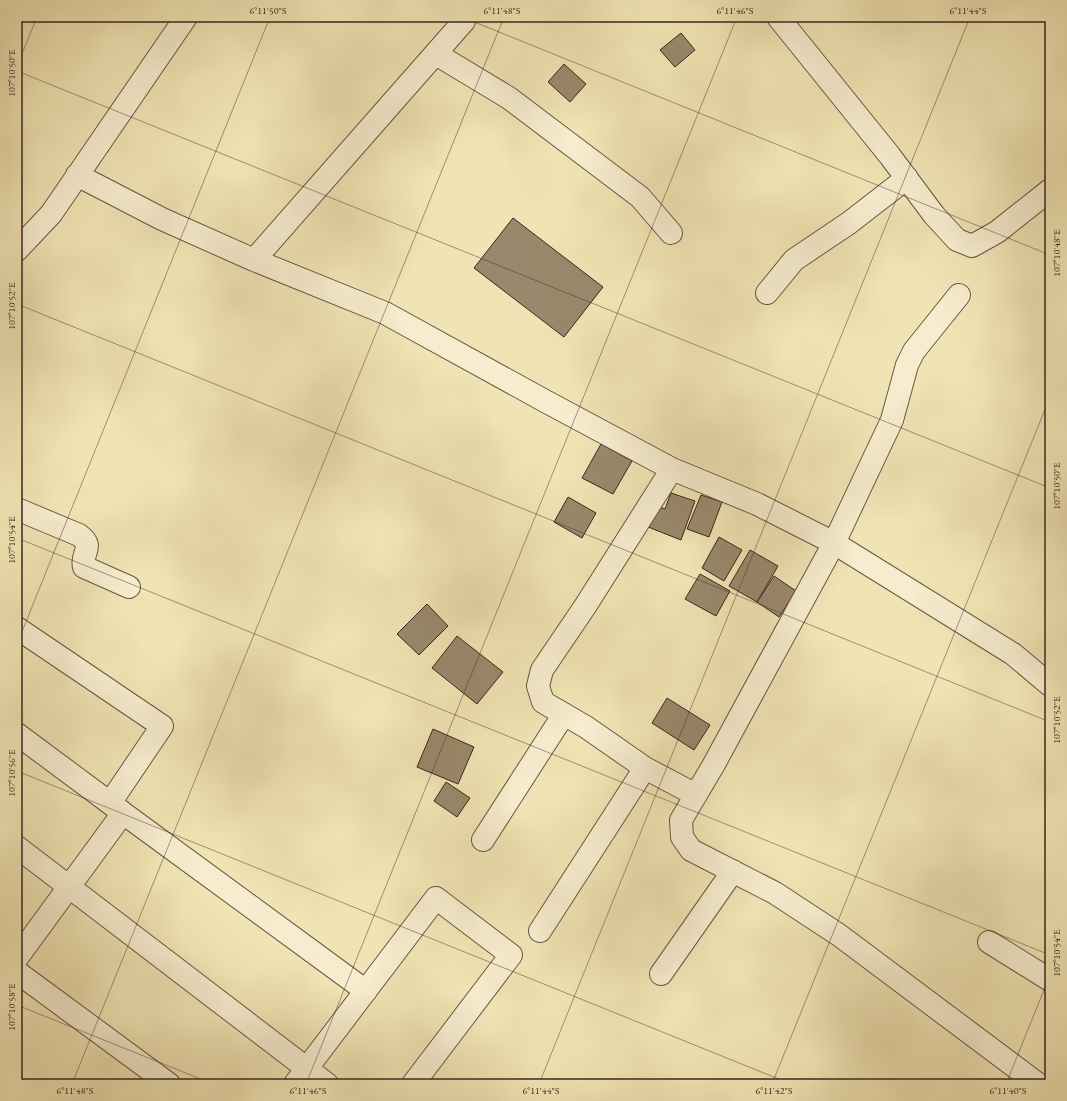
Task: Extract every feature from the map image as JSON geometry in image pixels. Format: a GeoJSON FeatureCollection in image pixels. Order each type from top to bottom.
{"type":"FeatureCollection","features":[{"type":"Feature","properties":{"kind":"street"},"geometry":{"type":"LineString","coordinates":[[17,250],[51,214],[186,17]]}},
{"type":"Feature","properties":{"kind":"street"},"geometry":{"type":"LineString","coordinates":[[778,17],[907,178],[934,215],[956,240],[972,246],[997,232],[1050,190]]}},
{"type":"Feature","properties":{"kind":"street"},"geometry":{"type":"LineString","coordinates":[[254,260],[464,21]]}},
{"type":"Feature","properties":{"kind":"street"},"geometry":{"type":"LineString","coordinates":[[436,54],[509,98],[640,197],[671,233]]}},
{"type":"Feature","properties":{"kind":"street"},"geometry":{"type":"LineString","coordinates":[[77,175],[162,219],[254,260],[385,313],[672,469],[757,504],[834,543],[1013,654],[1050,685]]}},
{"type":"Feature","properties":{"kind":"street"},"geometry":{"type":"LineString","coordinates":[[767,293],[794,260],[849,223],[907,178]]}},
{"type":"Feature","properties":{"kind":"street"},"geometry":{"type":"LineString","coordinates":[[959,295],[914,351],[907,366],[892,420],[834,543],[681,820],[682,837],[691,850],[775,893],[839,935],[1038,1084]]}},
{"type":"Feature","properties":{"kind":"street"},"geometry":{"type":"LineString","coordinates":[[672,469],[586,605],[542,670],[538,686],[542,702],[586,727],[644,768],[696,795]]}},
{"type":"Feature","properties":{"kind":"street"},"geometry":{"type":"LineString","coordinates":[[17,509],[79,535],[86,541],[88,546],[83,563],[84,567],[129,587]]}},
{"type":"Feature","properties":{"kind":"street"},"geometry":{"type":"LineString","coordinates":[[17,628],[162,726],[117,808],[69,887],[17,958]]}},
{"type":"Feature","properties":{"kind":"street"},"geometry":{"type":"LineString","coordinates":[[483,840],[564,714]]}},
{"type":"Feature","properties":{"kind":"street"},"geometry":{"type":"LineString","coordinates":[[17,734],[366,991]]}},
{"type":"Feature","properties":{"kind":"street"},"geometry":{"type":"LineString","coordinates":[[540,931],[644,768]]}},
{"type":"Feature","properties":{"kind":"street"},"geometry":{"type":"LineString","coordinates":[[17,847],[69,887],[301,1076],[327,1084]]}},
{"type":"Feature","properties":{"kind":"street"},"geometry":{"type":"LineString","coordinates":[[661,974],[733,872]]}},
{"type":"Feature","properties":{"kind":"street"},"geometry":{"type":"LineString","coordinates":[[301,1076],[436,898],[511,955],[413,1084]]}},
{"type":"Feature","properties":{"kind":"street"},"geometry":{"type":"LineString","coordinates":[[990,942],[1050,980]]}},
{"type":"Feature","properties":{"kind":"street"},"geometry":{"type":"LineString","coordinates":[[17,972],[169,1084]]}},
{"type":"Feature","properties":{"kind":"building"},"geometry":{"type":"Polygon","coordinates":[[[681,33],[695,50],[675,67],[660,50],[681,33]]]}},
{"type":"Feature","properties":{"kind":"building"},"geometry":{"type":"Polygon","coordinates":[[[564,64],[586,84],[570,102],[548,82],[564,64]]]}},
{"type":"Feature","properties":{"kind":"building"},"geometry":{"type":"Polygon","coordinates":[[[513,218],[603,287],[564,337],[474,268],[513,218]]]}},
{"type":"Feature","properties":{"kind":"building"},"geometry":{"type":"Polygon","coordinates":[[[601,444],[632,461],[613,494],[582,478],[601,444]]]}},
{"type":"Feature","properties":{"kind":"building"},"geometry":{"type":"Polygon","coordinates":[[[671,493],[695,501],[681,540],[643,525],[652,504],[665,509],[671,493]]]}},
{"type":"Feature","properties":{"kind":"building"},"geometry":{"type":"Polygon","coordinates":[[[701,495],[722,502],[709,537],[687,529],[701,495]]]}},
{"type":"Feature","properties":{"kind":"building"},"geometry":{"type":"Polygon","coordinates":[[[568,497],[596,513],[582,538],[554,522],[568,497]]]}},
{"type":"Feature","properties":{"kind":"building"},"geometry":{"type":"Polygon","coordinates":[[[719,537],[742,550],[724,581],[702,568],[719,537]]]}},
{"type":"Feature","properties":{"kind":"building"},"geometry":{"type":"Polygon","coordinates":[[[750,550],[778,566],[757,602],[729,586],[750,550]]]}},
{"type":"Feature","properties":{"kind":"building"},"geometry":{"type":"Polygon","coordinates":[[[700,574],[730,591],[716,616],[685,599],[700,574]]]}},
{"type":"Feature","properties":{"kind":"building"},"geometry":{"type":"Polygon","coordinates":[[[774,576],[796,591],[779,617],[757,602],[774,576]]]}},
{"type":"Feature","properties":{"kind":"building"},"geometry":{"type":"Polygon","coordinates":[[[427,604],[448,626],[419,655],[397,634],[427,604]]]}},
{"type":"Feature","properties":{"kind":"building"},"geometry":{"type":"Polygon","coordinates":[[[457,636],[503,672],[477,704],[432,668],[457,636]]]}},
{"type":"Feature","properties":{"kind":"building"},"geometry":{"type":"Polygon","coordinates":[[[667,698],[710,725],[694,750],[652,723],[667,698]]]}},
{"type":"Feature","properties":{"kind":"building"},"geometry":{"type":"Polygon","coordinates":[[[433,729],[474,747],[458,784],[417,767],[433,729]]]}},
{"type":"Feature","properties":{"kind":"building"},"geometry":{"type":"Polygon","coordinates":[[[446,782],[470,798],[457,817],[434,801],[446,782]]]}}]}
